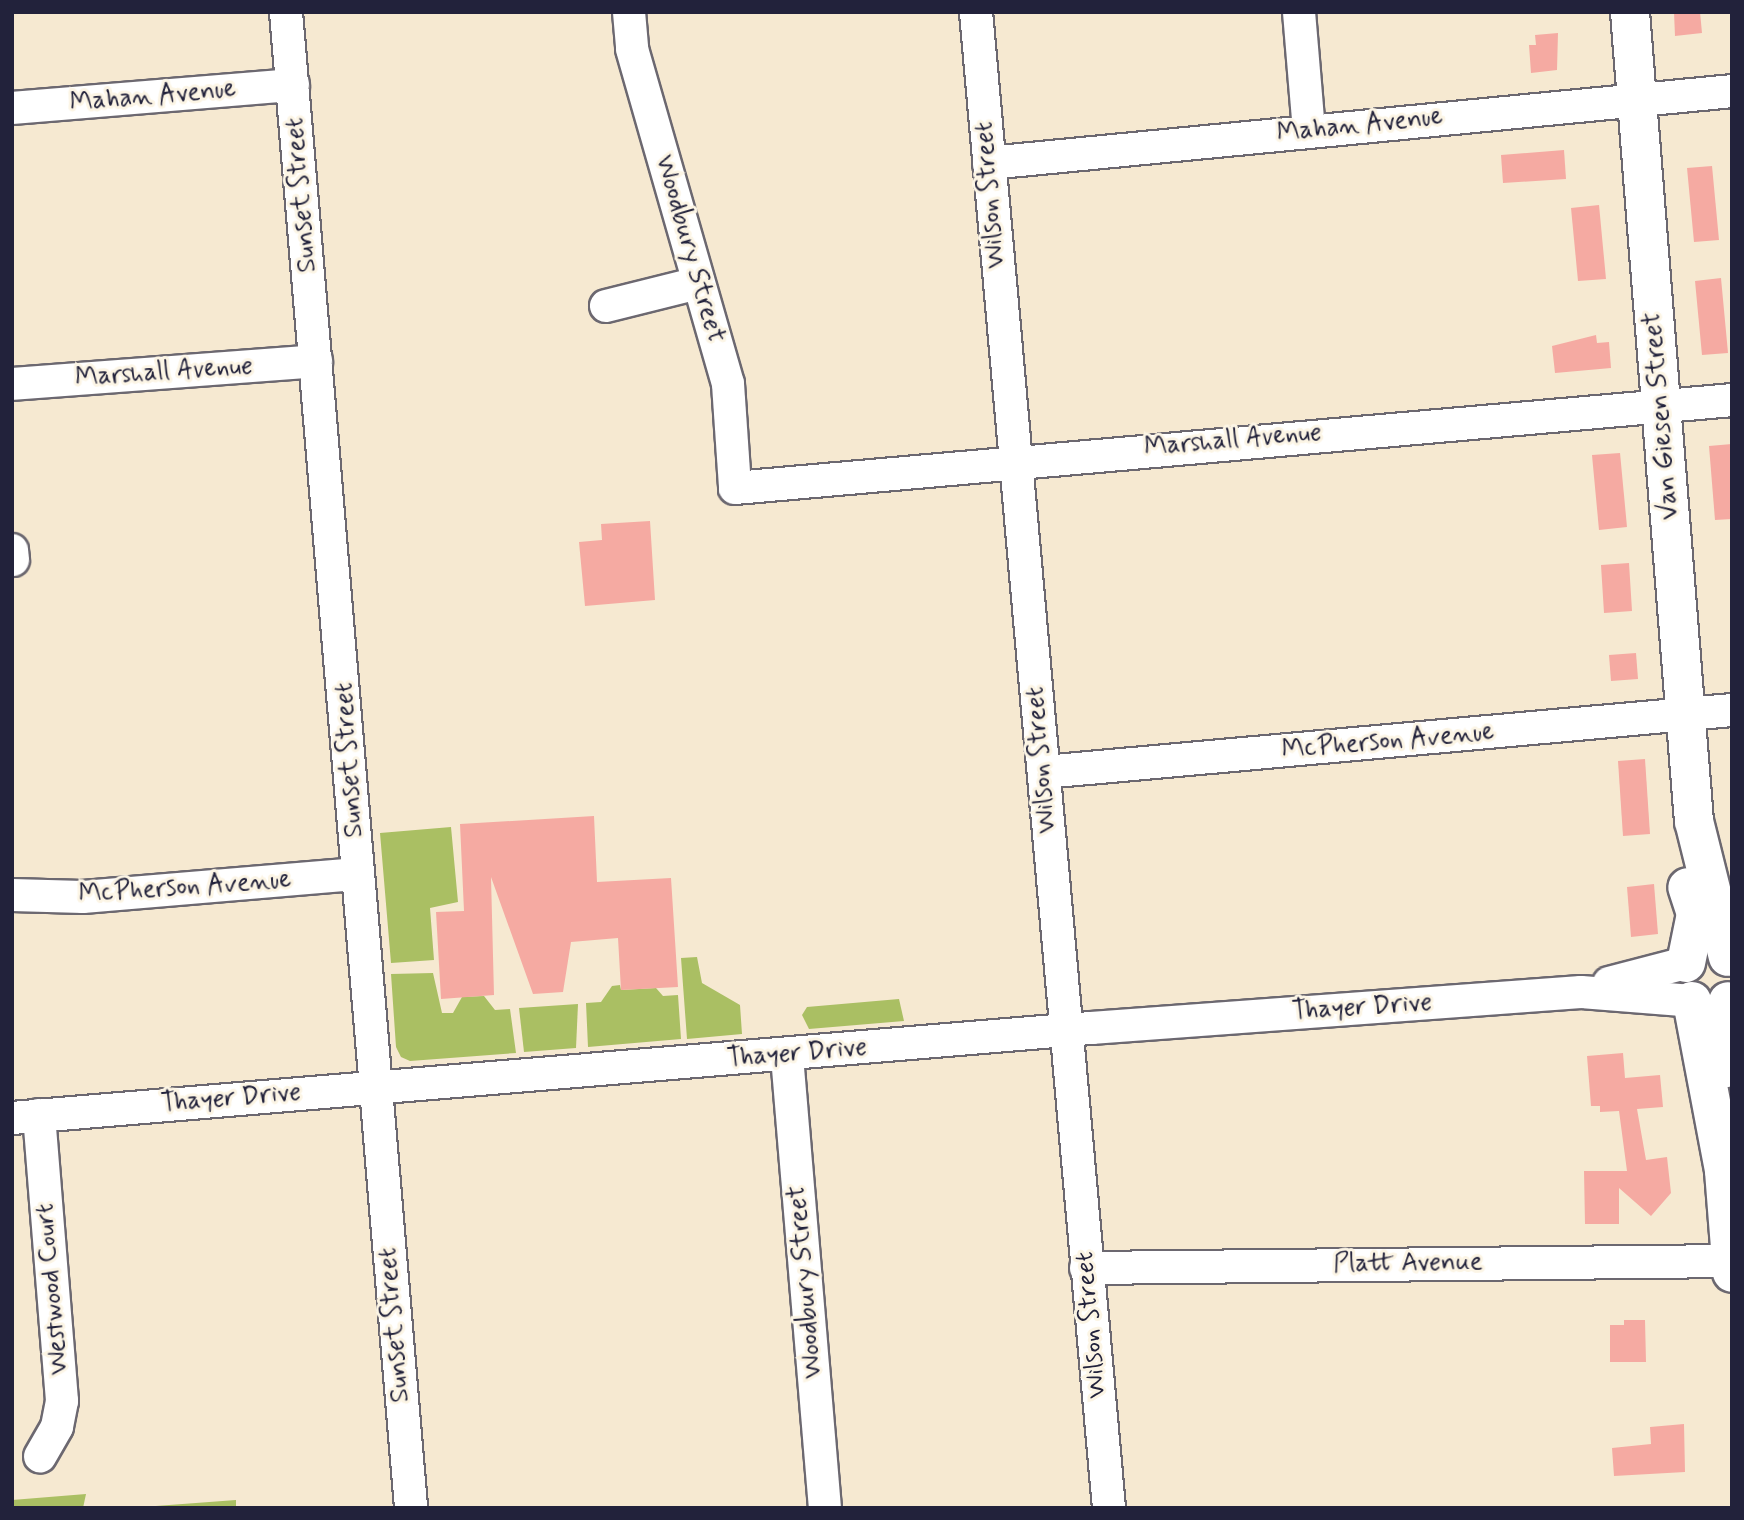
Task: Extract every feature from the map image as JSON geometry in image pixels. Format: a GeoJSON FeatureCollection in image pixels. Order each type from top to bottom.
{"type":"FeatureCollection","features":[{"type":"Feature","properties":{"kind":"main road","name":"Van Giesen Street"},"geometry":{"type":"LineString","coordinates":[[1630,12],[1634,99],[1688,715],[1694,821],[1731,959]]}},
{"type":"Feature","properties":{"kind":"main road","name":"Van Giesen Street"},"geometry":{"type":"LineString","coordinates":[[1694,821],[1684,858],[1696,914],[1682,979],[1721,1000]]}},
{"type":"Feature","properties":{"kind":"main road"},"geometry":{"type":"LineString","coordinates":[[1686,964],[1707,951],[1731,959]]}},
{"type":"Feature","properties":{"kind":"main road"},"geometry":{"type":"LineString","coordinates":[[1721,1000],[1724,1171],[1731,1267]]}},
{"type":"Feature","properties":{"kind":"street","name":"Sunset Street"},"geometry":{"type":"LineString","coordinates":[[286,12],[411,1508]]}},
{"type":"Feature","properties":{"kind":"street","name":"Woodbury Street"},"geometry":{"type":"LineString","coordinates":[[629,12],[632,49],[728,384],[736,488]]}},
{"type":"Feature","properties":{"kind":"street","name":"Wilson Street"},"geometry":{"type":"LineString","coordinates":[[976,12],[1013,460],[1044,772],[1109,1508]]}},
{"type":"Feature","properties":{"kind":"street"},"geometry":{"type":"LineString","coordinates":[[1298,12],[1309,131]]}},
{"type":"Feature","properties":{"kind":"street","name":"Mahan Avenue"},"geometry":{"type":"LineString","coordinates":[[12,108],[293,86]]}},
{"type":"Feature","properties":{"kind":"street","name":"Mahan Avenue"},"geometry":{"type":"LineString","coordinates":[[989,163],[1732,91]]}},
{"type":"Feature","properties":{"kind":"street"},"geometry":{"type":"LineString","coordinates":[[606,306],[698,283]]}},
{"type":"Feature","properties":{"kind":"street","name":"Marshall Avenue"},"geometry":{"type":"LineString","coordinates":[[12,384],[316,361]]}},
{"type":"Feature","properties":{"kind":"street","name":"Marshall Avenue"},"geometry":{"type":"LineString","coordinates":[[736,488],[1013,460],[1661,403],[1732,400]]}},
{"type":"Feature","properties":{"kind":"street"},"geometry":{"type":"LineString","coordinates":[[12,550],[13,560]]}},
{"type":"Feature","properties":{"kind":"street","name":"McPherson Avenue"},"geometry":{"type":"LineString","coordinates":[[1044,772],[1732,710]]}},
{"type":"Feature","properties":{"kind":"street","name":"McPherson Avenue"},"geometry":{"type":"LineString","coordinates":[[12,895],[83,897],[358,874]]}},
{"type":"Feature","properties":{"kind":"street","name":"Thayer Drive"},"geometry":{"type":"LineString","coordinates":[[1581,992],[1686,964]]}},
{"type":"Feature","properties":{"kind":"street","name":"Thayer Drive"},"geometry":{"type":"LineString","coordinates":[[26,1117],[787,1056],[1066,1030],[1581,992],[1721,1000]]}},
{"type":"Feature","properties":{"kind":"street","name":"Woodbury Street"},"geometry":{"type":"LineString","coordinates":[[787,1056],[825,1508]]}},
{"type":"Feature","properties":{"kind":"street","name":"Westwood Court"},"geometry":{"type":"LineString","coordinates":[[26,1117],[62,1401],[57,1427],[40,1457]]}},
{"type":"Feature","properties":{"kind":"street","name":"Platt Avenue"},"geometry":{"type":"LineString","coordinates":[[1086,1268],[1731,1267]]}},
{"type":"Feature","properties":{"kind":"green space"},"geometry":{"type":"Polygon","coordinates":[[[451,827],[458,902],[430,908],[434,960],[391,963],[380,833],[451,827]]]}},
{"type":"Feature","properties":{"kind":"green space"},"geometry":{"type":"Polygon","coordinates":[[[697,957],[702,983],[740,1005],[742,1034],[687,1039],[681,958],[697,957]]]}},
{"type":"Feature","properties":{"kind":"green space"},"geometry":{"type":"Polygon","coordinates":[[[433,973],[442,1013],[453,1013],[462,997],[484,996],[495,1010],[510,1009],[516,1053],[410,1061],[401,1057],[396,1047],[391,974],[433,973]]]}},
{"type":"Feature","properties":{"kind":"green space"},"geometry":{"type":"Polygon","coordinates":[[[620,985],[621,990],[656,988],[663,996],[678,995],[681,1039],[588,1047],[586,1003],[601,1002],[612,986],[620,985]]]}},
{"type":"Feature","properties":{"kind":"green space"},"geometry":{"type":"Polygon","coordinates":[[[899,999],[904,1021],[809,1029],[802,1015],[807,1007],[899,999]]]}},
{"type":"Feature","properties":{"kind":"green space"},"geometry":{"type":"Polygon","coordinates":[[[578,1004],[576,1048],[524,1052],[519,1008],[578,1004]]]}},
{"type":"Feature","properties":{"kind":"green space"},"geometry":{"type":"Polygon","coordinates":[[[86,1494],[83,1508],[12,1508],[12,1500],[86,1494]]]}},
{"type":"Feature","properties":{"kind":"green space"},"geometry":{"type":"Polygon","coordinates":[[[236,1500],[236,1508],[129,1508],[236,1500]]]}},
{"type":"Feature","properties":{"kind":"building"},"geometry":{"type":"Polygon","coordinates":[[[1674,12],[1700,12],[1702,33],[1675,36],[1674,12]]]}},
{"type":"Feature","properties":{"kind":"building"},"geometry":{"type":"Polygon","coordinates":[[[1558,33],[1557,70],[1531,73],[1529,45],[1536,45],[1535,35],[1558,33]]]}},
{"type":"Feature","properties":{"kind":"building"},"geometry":{"type":"Polygon","coordinates":[[[1564,150],[1566,179],[1503,183],[1501,155],[1564,150]]]}},
{"type":"Feature","properties":{"kind":"building"},"geometry":{"type":"Polygon","coordinates":[[[1712,166],[1719,240],[1694,242],[1687,168],[1712,166]]]}},
{"type":"Feature","properties":{"kind":"building"},"geometry":{"type":"Polygon","coordinates":[[[1599,205],[1606,279],[1578,281],[1571,208],[1599,205]]]}},
{"type":"Feature","properties":{"kind":"building"},"geometry":{"type":"Polygon","coordinates":[[[1721,278],[1728,353],[1702,355],[1695,281],[1721,278]]]}},
{"type":"Feature","properties":{"kind":"building"},"geometry":{"type":"Polygon","coordinates":[[[1596,335],[1597,343],[1609,342],[1611,368],[1555,373],[1552,346],[1596,335]]]}},
{"type":"Feature","properties":{"kind":"building"},"geometry":{"type":"Polygon","coordinates":[[[1732,444],[1732,519],[1715,520],[1709,446],[1732,444]]]}},
{"type":"Feature","properties":{"kind":"building"},"geometry":{"type":"Polygon","coordinates":[[[1620,453],[1627,527],[1599,530],[1592,455],[1620,453]]]}},
{"type":"Feature","properties":{"kind":"building"},"geometry":{"type":"Polygon","coordinates":[[[650,521],[655,600],[585,606],[579,542],[602,540],[601,524],[650,521]]]}},
{"type":"Feature","properties":{"kind":"building"},"geometry":{"type":"Polygon","coordinates":[[[1629,563],[1632,611],[1604,613],[1601,565],[1629,563]]]}},
{"type":"Feature","properties":{"kind":"building"},"geometry":{"type":"Polygon","coordinates":[[[1636,653],[1638,679],[1611,681],[1609,655],[1636,653]]]}},
{"type":"Feature","properties":{"kind":"building"},"geometry":{"type":"Polygon","coordinates":[[[1645,759],[1650,834],[1623,836],[1618,761],[1645,759]]]}},
{"type":"Feature","properties":{"kind":"building"},"geometry":{"type":"Polygon","coordinates":[[[594,816],[597,882],[671,878],[678,987],[621,990],[618,938],[571,942],[563,992],[533,994],[491,877],[494,995],[441,999],[436,912],[464,911],[460,824],[594,816]]]}},
{"type":"Feature","properties":{"kind":"building"},"geometry":{"type":"Polygon","coordinates":[[[1654,884],[1658,934],[1631,937],[1627,887],[1654,884]]]}},
{"type":"Feature","properties":{"kind":"building"},"geometry":{"type":"Polygon","coordinates":[[[1623,1053],[1625,1078],[1660,1075],[1663,1107],[1637,1109],[1646,1160],[1667,1157],[1671,1193],[1651,1216],[1619,1188],[1619,1224],[1585,1224],[1584,1171],[1627,1171],[1619,1111],[1600,1112],[1600,1106],[1591,1106],[1587,1056],[1623,1053]]]}},
{"type":"Feature","properties":{"kind":"building"},"geometry":{"type":"Polygon","coordinates":[[[1624,1320],[1645,1320],[1646,1362],[1610,1362],[1610,1325],[1624,1325],[1624,1320]]]}},
{"type":"Feature","properties":{"kind":"building"},"geometry":{"type":"Polygon","coordinates":[[[1684,1424],[1685,1472],[1614,1476],[1612,1448],[1651,1444],[1650,1427],[1684,1424]]]}}]}
